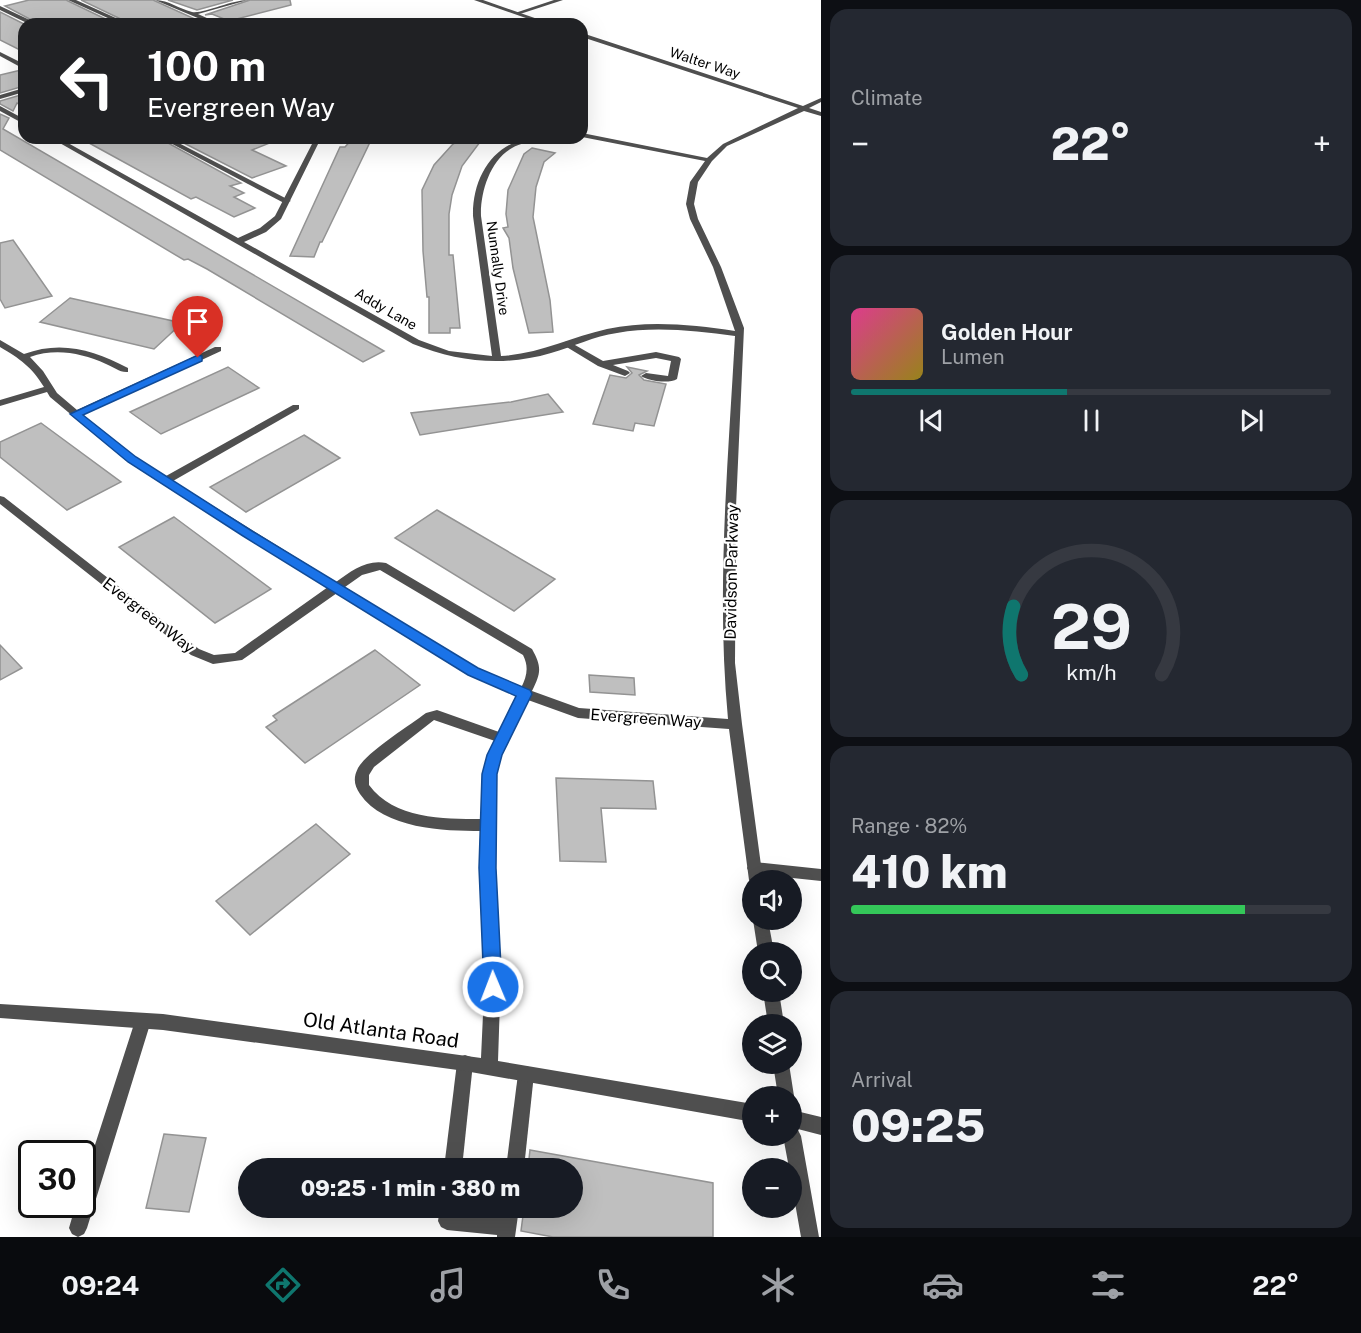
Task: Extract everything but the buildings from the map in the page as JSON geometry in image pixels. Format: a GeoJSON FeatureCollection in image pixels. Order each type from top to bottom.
{"type":"FeatureCollection","features":[{"type":"Feature","properties":{"kind":"street"},"geometry":{"type":"LineString","coordinates":[[71,0],[112,18]]}},
{"type":"Feature","properties":{"kind":"street"},"geometry":{"type":"LineString","coordinates":[[158,0],[203,18]]}},
{"type":"Feature","properties":{"kind":"street"},"geometry":{"type":"LineString","coordinates":[[193,14],[245,0]]}},
{"type":"Feature","properties":{"kind":"street"},"geometry":{"type":"LineString","coordinates":[[477,0],[530,18]]}},
{"type":"Feature","properties":{"kind":"street"},"geometry":{"type":"LineString","coordinates":[[518,14],[560,0]]}},
{"type":"Feature","properties":{"kind":"street"},"geometry":{"type":"LineString","coordinates":[[0,8],[21,18]]}},
{"type":"Feature","properties":{"kind":"street","name":"Walter Way"},"geometry":{"type":"LineString","coordinates":[[588,37],[821,114]]}},
{"type":"Feature","properties":{"kind":"street"},"geometry":{"type":"LineString","coordinates":[[0,54],[18,64]]}},
{"type":"Feature","properties":{"kind":"street"},"geometry":{"type":"LineString","coordinates":[[0,97],[18,92]]}},
{"type":"Feature","properties":{"kind":"street","name":"Davidson Parkway"},"geometry":{"type":"LineString","coordinates":[[754,870],[729,663],[731,507],[740,334],[737,318],[717,267],[694,219],[690,204],[694,182],[709,160],[725,145],[821,100]]}},
{"type":"Feature","properties":{"kind":"street"},"geometry":{"type":"LineString","coordinates":[[0,108],[18,118]]}},
{"type":"Feature","properties":{"kind":"street"},"geometry":{"type":"LineString","coordinates":[[588,136],[709,160]]}},
{"type":"Feature","properties":{"kind":"street","name":"Addy Lane"},"geometry":{"type":"LineString","coordinates":[[65,144],[416,342],[448,353],[497,359],[534,355],[607,332],[642,327],[685,327],[740,334]]}},
{"type":"Feature","properties":{"kind":"street"},"geometry":{"type":"LineString","coordinates":[[176,144],[287,201]]}},
{"type":"Feature","properties":{"kind":"street"},"geometry":{"type":"LineString","coordinates":[[238,241],[278,218],[315,144]]}},
{"type":"Feature","properties":{"kind":"street","name":"Nunnally Drive"},"geometry":{"type":"LineString","coordinates":[[497,359],[477,216],[477,201],[496,155],[515,144]]}},
{"type":"Feature","properties":{"kind":"street","name":"Evergreen Way"},"geometry":{"type":"LineString","coordinates":[[0,343],[23,357],[40,373],[48,389],[76,414],[122,452],[165,482],[473,672],[578,713],[735,724]]}},
{"type":"Feature","properties":{"kind":"street"},"geometry":{"type":"LineString","coordinates":[[568,344],[601,364],[625,373]]}},
{"type":"Feature","properties":{"kind":"street"},"geometry":{"type":"LineString","coordinates":[[23,357],[42,349],[63,348],[99,358],[125,370]]}},
{"type":"Feature","properties":{"kind":"street"},"geometry":{"type":"LineString","coordinates":[[76,414],[218,349]]}},
{"type":"Feature","properties":{"kind":"street"},"geometry":{"type":"LineString","coordinates":[[601,364],[656,355],[676,359],[672,379],[646,376]]}},
{"type":"Feature","properties":{"kind":"street"},"geometry":{"type":"LineString","coordinates":[[0,403],[48,389]]}},
{"type":"Feature","properties":{"kind":"street"},"geometry":{"type":"LineString","coordinates":[[165,482],[296,408]]}},
{"type":"Feature","properties":{"kind":"street","name":"Evergreen Way"},"geometry":{"type":"LineString","coordinates":[[0,499],[206,658],[222,660],[247,652],[364,569],[375,566],[386,566],[528,652],[534,664],[532,678],[495,755],[489,774],[488,825],[493,971],[489,1067]]}},
{"type":"Feature","properties":{"kind":"street"},"geometry":{"type":"LineString","coordinates":[[488,825],[437,824],[408,818],[380,804],[363,787],[360,779],[369,763],[431,716],[437,715],[503,739]]}},
{"type":"Feature","properties":{"kind":"street"},"geometry":{"type":"LineString","coordinates":[[802,875],[821,875]]}},
{"type":"Feature","properties":{"kind":"street","name":"Old Atlanta Road"},"geometry":{"type":"LineString","coordinates":[[0,1011],[143,1021],[465,1063],[742,1111]]}},
{"type":"Feature","properties":{"kind":"street"},"geometry":{"type":"LineString","coordinates":[[78,1228],[143,1021]]}},
{"type":"Feature","properties":{"kind":"street"},"geometry":{"type":"LineString","coordinates":[[454,1158],[465,1063]]}},
{"type":"Feature","properties":{"kind":"street"},"geometry":{"type":"LineString","coordinates":[[516,1158],[526,1074]]}},
{"type":"Feature","properties":{"kind":"street"},"geometry":{"type":"LineString","coordinates":[[802,1121],[821,1126]]}},
{"type":"Feature","properties":{"kind":"street"},"geometry":{"type":"LineString","coordinates":[[794,1146],[810,1237]]}},
{"type":"Feature","properties":{"kind":"street"},"geometry":{"type":"LineString","coordinates":[[447,1218],[447,1221],[507,1232]]}},
{"type":"Feature","properties":{"kind":"route"},"geometry":{"type":"LineString","coordinates":[[198,358],[76,414],[132,460],[248,533],[473,672],[525,694],[495,755],[488,783],[488,868],[493,987]]}}]}
